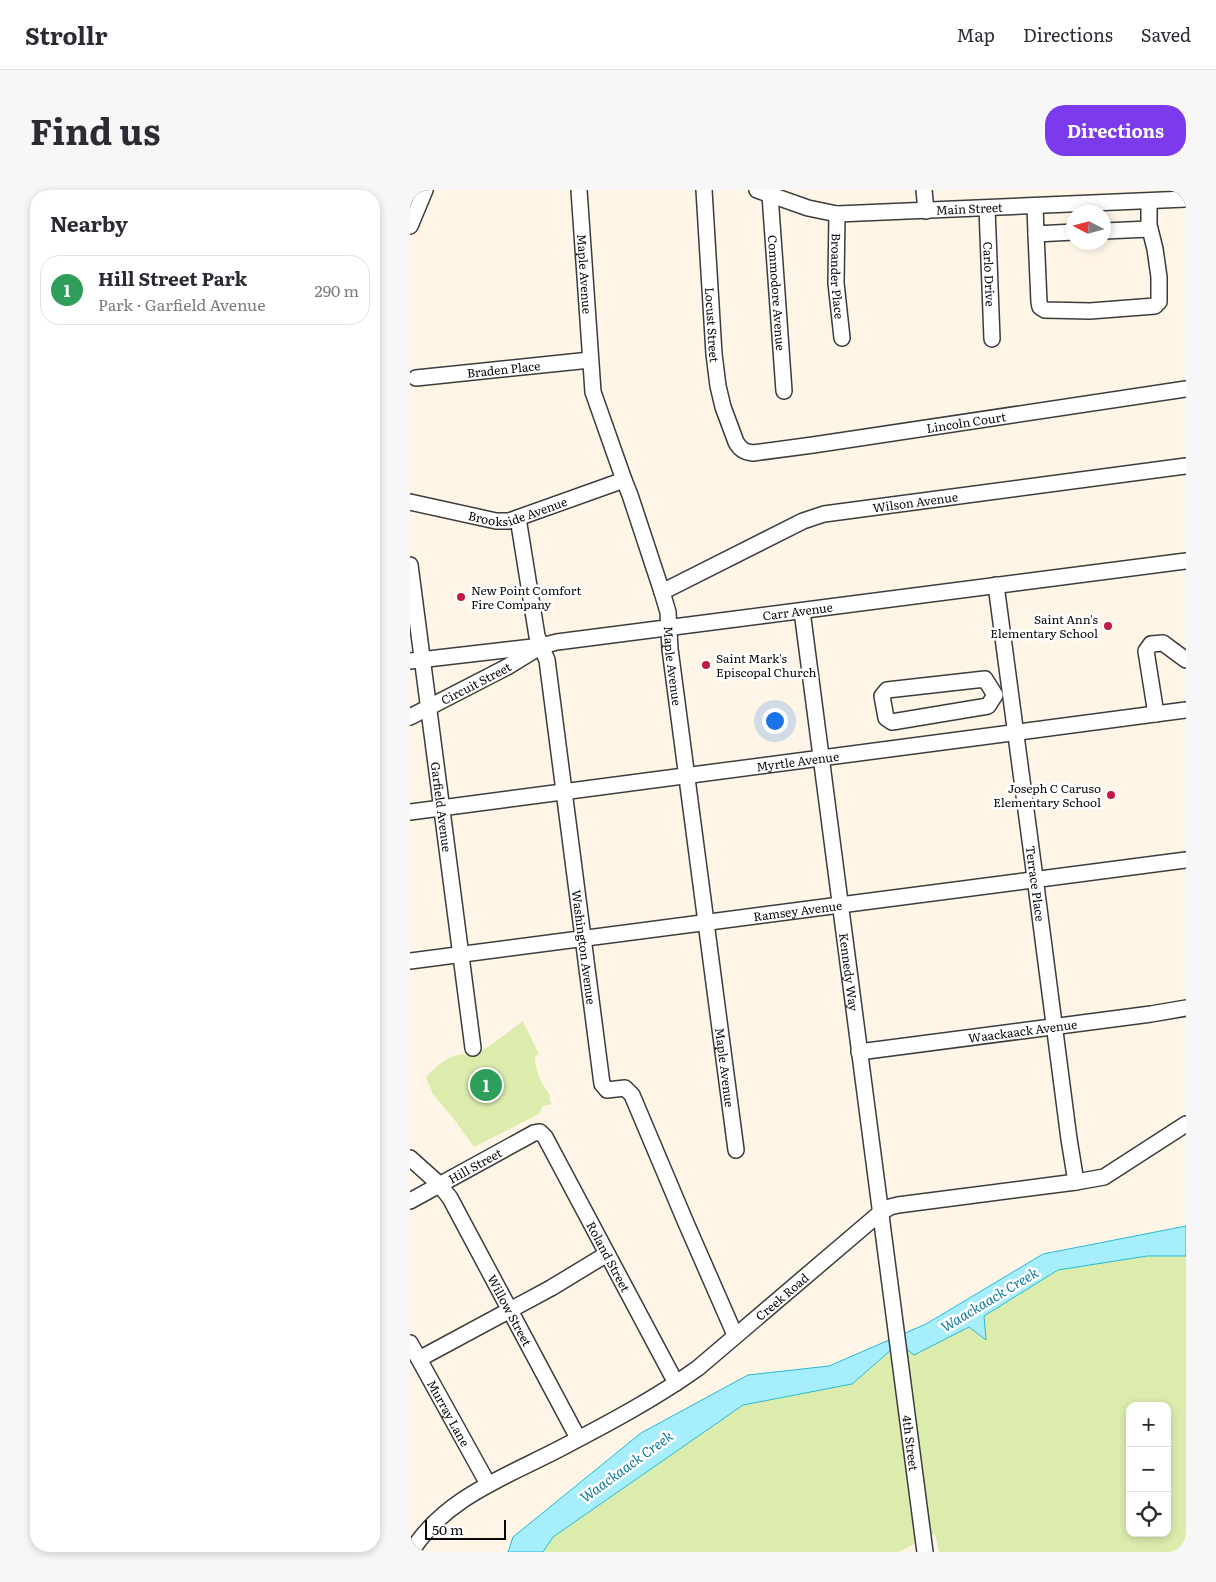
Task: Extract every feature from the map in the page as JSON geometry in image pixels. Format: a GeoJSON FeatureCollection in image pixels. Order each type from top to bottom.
{"type":"FeatureCollection","features":[{"type":"Feature","properties":{"kind":"street"},"geometry":{"type":"LineString","coordinates":[[410,226],[425,190]]}},
{"type":"Feature","properties":{"kind":"street","name":"Maple Avenue"},"geometry":{"type":"LineString","coordinates":[[579,190],[590,360],[595,398],[633,503],[668,612],[670,649],[686,776],[736,1150]]}},
{"type":"Feature","properties":{"kind":"street","name":"Locust Street"},"geometry":{"type":"LineString","coordinates":[[704,190],[714,354],[718,386],[723,407],[736,442],[739,447],[747,452]]}},
{"type":"Feature","properties":{"kind":"street"},"geometry":{"type":"LineString","coordinates":[[924,190],[926,211]]}},
{"type":"Feature","properties":{"kind":"street","name":"Main Street"},"geometry":{"type":"LineString","coordinates":[[764,192],[808,208],[837,214],[1035,206],[1079,197],[1149,201],[1186,199]]}},
{"type":"Feature","properties":{"kind":"street","name":"Commodore Avenue"},"geometry":{"type":"LineString","coordinates":[[764,192],[784,391]]}},
{"type":"Feature","properties":{"kind":"street"},"geometry":{"type":"LineString","coordinates":[[1035,206],[1038,302],[1040,307],[1046,310],[1090,311],[1149,307],[1155,306],[1159,302],[1160,277],[1150,229],[1149,201]]}},
{"type":"Feature","properties":{"kind":"street","name":"Carlo Drive"},"geometry":{"type":"LineString","coordinates":[[987,208],[992,339]]}},
{"type":"Feature","properties":{"kind":"street","name":"Broander Place"},"geometry":{"type":"LineString","coordinates":[[837,214],[836,283],[842,338]]}},
{"type":"Feature","properties":{"kind":"street"},"geometry":{"type":"LineString","coordinates":[[1111,231],[1150,229]]}},
{"type":"Feature","properties":{"kind":"street"},"geometry":{"type":"LineString","coordinates":[[1036,234],[1066,232]]}},
{"type":"Feature","properties":{"kind":"street","name":"Braden Place"},"geometry":{"type":"LineString","coordinates":[[416,378],[590,360]]}},
{"type":"Feature","properties":{"kind":"street","name":"Lincoln Court"},"geometry":{"type":"LineString","coordinates":[[747,452],[753,453],[822,444],[1186,389]]}},
{"type":"Feature","properties":{"kind":"street","name":"Wilson Avenue"},"geometry":{"type":"LineString","coordinates":[[662,592],[803,521],[824,514],[1186,466]]}},
{"type":"Feature","properties":{"kind":"street","name":"Brookside Avenue"},"geometry":{"type":"LineString","coordinates":[[410,502],[496,521],[509,521],[624,480]]}},
{"type":"Feature","properties":{"kind":"street","name":"Washington Avenue"},"geometry":{"type":"LineString","coordinates":[[518,518],[537,636],[547,660],[602,1084],[607,1090],[626,1088],[632,1095],[735,1335]]}},
{"type":"Feature","properties":{"kind":"street","name":"Carr Avenue"},"geometry":{"type":"LineString","coordinates":[[416,661],[1186,561]]}},
{"type":"Feature","properties":{"kind":"street","name":"Garfield Avenue"},"geometry":{"type":"LineString","coordinates":[[410,565],[416,661],[429,708],[473,1048]]}},
{"type":"Feature","properties":{"kind":"street","name":"Terrace Place"},"geometry":{"type":"LineString","coordinates":[[996,585],[998,698],[1014,733],[1036,880],[1076,1182]]}},
{"type":"Feature","properties":{"kind":"street","name":"Kennedy Way"},"geometry":{"type":"LineString","coordinates":[[802,611],[896,1332]]}},
{"type":"Feature","properties":{"kind":"street"},"geometry":{"type":"LineString","coordinates":[[1156,714],[1146,651],[1151,644],[1163,643],[1186,660]]}},
{"type":"Feature","properties":{"kind":"street","name":"Circuit Street"},"geometry":{"type":"LineString","coordinates":[[410,717],[507,668],[541,646]]}},
{"type":"Feature","properties":{"kind":"street"},"geometry":{"type":"LineString","coordinates":[[985,679],[998,698],[892,722],[886,718],[882,696],[887,690],[985,679]]}},
{"type":"Feature","properties":{"kind":"street","name":"Myrtle Avenue"},"geometry":{"type":"LineString","coordinates":[[410,812],[1186,710]]}},
{"type":"Feature","properties":{"kind":"street","name":"Ramsey Avenue"},"geometry":{"type":"LineString","coordinates":[[410,961],[1186,860]]}},
{"type":"Feature","properties":{"kind":"street","name":"Waackaack Avenue"},"geometry":{"type":"LineString","coordinates":[[859,1052],[1186,1008]]}},
{"type":"Feature","properties":{"kind":"street","name":"Creek Road"},"geometry":{"type":"LineString","coordinates":[[411,1552],[428,1529],[442,1515],[474,1492],[578,1438],[676,1383],[698,1368],[880,1213],[890,1207],[898,1204],[1104,1177],[1186,1124]]}},
{"type":"Feature","properties":{"kind":"street","name":"Hill Street"},"geometry":{"type":"LineString","coordinates":[[410,1201],[534,1133],[540,1132]]}},
{"type":"Feature","properties":{"kind":"street","name":"Roland Street"},"geometry":{"type":"LineString","coordinates":[[540,1132],[545,1137],[676,1383]]}},
{"type":"Feature","properties":{"kind":"street","name":"Willow Street"},"geometry":{"type":"LineString","coordinates":[[410,1158],[440,1184],[450,1198],[578,1438]]}},
{"type":"Feature","properties":{"kind":"street"},"geometry":{"type":"LineString","coordinates":[[419,1359],[510,1311],[608,1254]]}},
{"type":"Feature","properties":{"kind":"street","name":"4th Street"},"geometry":{"type":"LineString","coordinates":[[896,1332],[925,1552]]}},
{"type":"Feature","properties":{"kind":"street","name":"Murray Lane"},"geometry":{"type":"LineString","coordinates":[[410,1342],[488,1484]]}},
{"type":"Feature","properties":{"kind":"green space"},"geometry":{"type":"Polygon","coordinates":[[[523,1021],[539,1054],[535,1056],[537,1070],[552,1104],[543,1106],[539,1114],[474,1147],[433,1094],[426,1078],[447,1059],[481,1051],[523,1021]]]}},
{"type":"Feature","properties":{"kind":"green space"},"geometry":{"type":"Polygon","coordinates":[[[1147,1256],[1186,1256],[1186,1552],[939,1552],[935,1534],[899,1552],[543,1552],[553,1537],[743,1405],[852,1384],[891,1350],[905,1348],[914,1355],[969,1326],[985,1339],[984,1316],[1058,1270],[1147,1256]]]}},
{"type":"Feature","properties":{"kind":"water","name":"Waackaack Creek"},"geometry":{"type":"Polygon","coordinates":[[[1186,1226],[1186,1256],[1147,1256],[1058,1270],[984,1316],[986,1340],[969,1327],[914,1355],[905,1348],[891,1350],[852,1384],[743,1405],[553,1537],[543,1552],[508,1552],[513,1537],[641,1433],[748,1375],[829,1366],[926,1324],[1043,1254],[1186,1226]]]}},
{"type":"Feature","properties":{"kind":"place","name":"New Point Comfort Fire Company"},"geometry":{"type":"Point","coordinates":[461,597]}},
{"type":"Feature","properties":{"kind":"place","name":"Saint Ann's Elementary School"},"geometry":{"type":"Point","coordinates":[1108,626]}},
{"type":"Feature","properties":{"kind":"place","name":"Saint Mark's Episcopal Church"},"geometry":{"type":"Point","coordinates":[706,665]}},
{"type":"Feature","properties":{"kind":"place","name":"Joseph C Caruso Elementary School"},"geometry":{"type":"Point","coordinates":[1111,795]}},
{"type":"Feature","properties":{"kind":"place","name":"Hill Street Park"},"geometry":{"type":"Point","coordinates":[486,1085]}}]}
